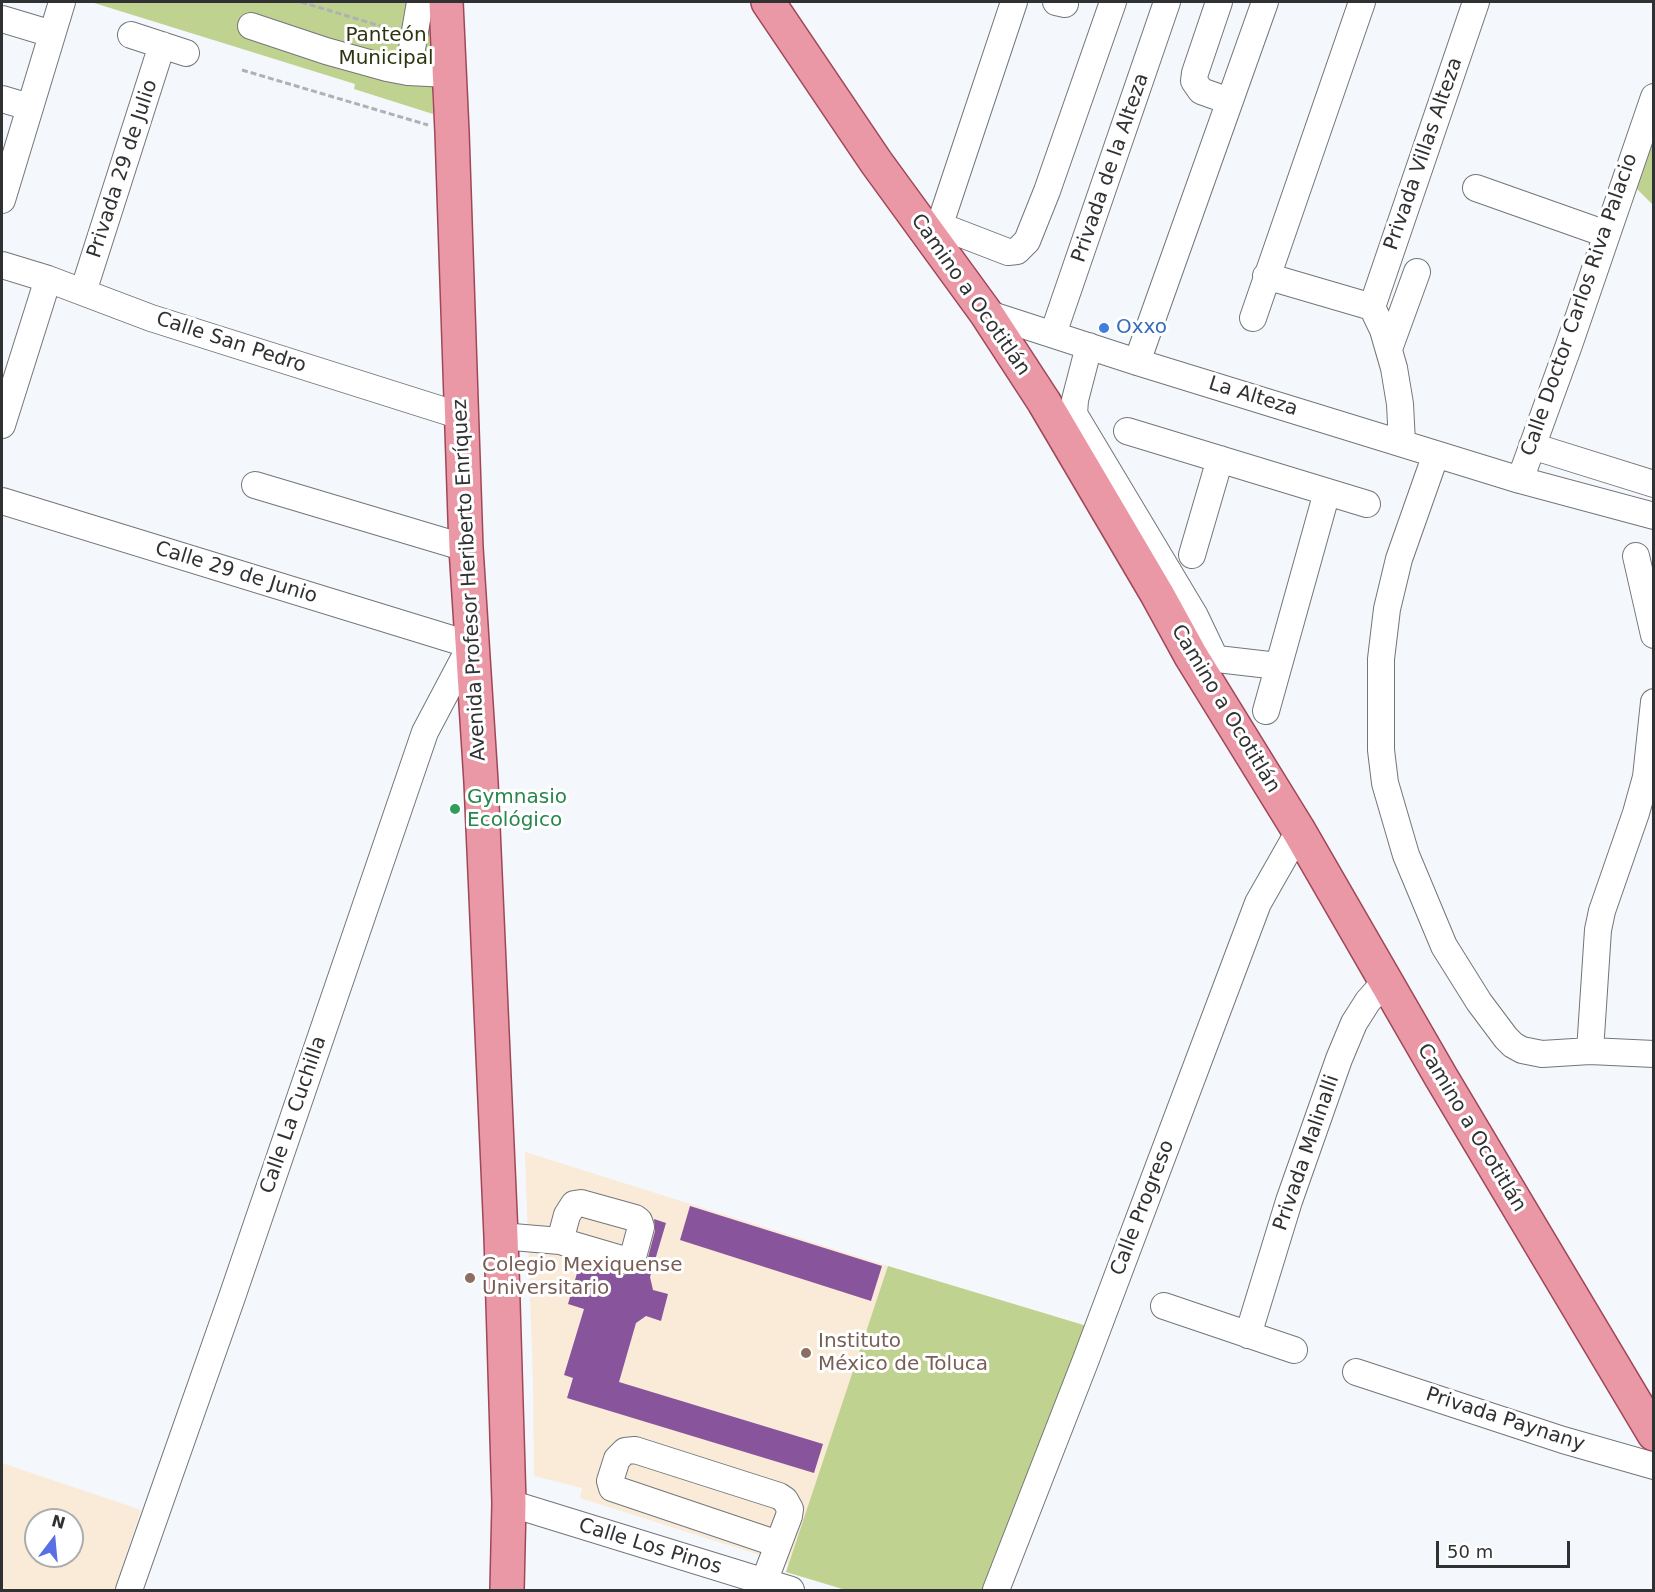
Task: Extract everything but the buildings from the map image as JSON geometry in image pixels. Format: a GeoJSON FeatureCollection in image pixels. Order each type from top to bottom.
{"type":"FeatureCollection","features":[{"type":"Feature","properties":{"kind":"main road","name":"Avenida Profesor Heriberto Enríquez"},"geometry":{"type":"LineString","coordinates":[[446,2],[466,548],[481,782],[501,1236],[509,1503],[507,1590]]}},
{"type":"Feature","properties":{"kind":"main road","name":"Camino a Ocotitlán"},"geometry":{"type":"LineString","coordinates":[[768,2],[934,231],[1044,402],[1157,594],[1203,658],[1385,981],[1653,1434]]}},
{"type":"Feature","properties":{"kind":"street"},"geometry":{"type":"LineString","coordinates":[[3,189],[62,2]]}},
{"type":"Feature","properties":{"kind":"street"},"geometry":{"type":"LineString","coordinates":[[408,72],[420,2]]}},
{"type":"Feature","properties":{"kind":"street"},"geometry":{"type":"LineString","coordinates":[[1014,2],[934,231],[1008,252],[1017,251],[1027,241],[1047,191],[1113,2]]}},
{"type":"Feature","properties":{"kind":"street","name":"Privada de la Alteza"},"geometry":{"type":"LineString","coordinates":[[1053,334],[1167,2]]}},
{"type":"Feature","properties":{"kind":"street"},"geometry":{"type":"LineString","coordinates":[[1219,2],[1194,81],[1201,91],[1229,101]]}},
{"type":"Feature","properties":{"kind":"street"},"geometry":{"type":"LineString","coordinates":[[1137,362],[1265,2]]}},
{"type":"Feature","properties":{"kind":"street"},"geometry":{"type":"LineString","coordinates":[[1252,318],[1362,2]]}},
{"type":"Feature","properties":{"kind":"street","name":"Privada Villas Alteza"},"geometry":{"type":"LineString","coordinates":[[1372,307],[1476,2]]}},
{"type":"Feature","properties":{"kind":"street"},"geometry":{"type":"LineString","coordinates":[[2,19],[51,34]]}},
{"type":"Feature","properties":{"kind":"street"},"geometry":{"type":"LineString","coordinates":[[251,26],[326,51],[408,72],[449,74]]}},
{"type":"Feature","properties":{"kind":"street","name":"Privada 29 de Julio"},"geometry":{"type":"LineString","coordinates":[[83,292],[174,49],[131,35]]}},
{"type":"Feature","properties":{"kind":"street","name":"Calle Doctor Carlos Riva Palacio"},"geometry":{"type":"LineString","coordinates":[[1520,480],[1653,97]]}},
{"type":"Feature","properties":{"kind":"street"},"geometry":{"type":"LineString","coordinates":[[2,99],[29,107]]}},
{"type":"Feature","properties":{"kind":"street"},"geometry":{"type":"LineString","coordinates":[[1476,188],[1606,234]]}},
{"type":"Feature","properties":{"kind":"street","name":"Calle San Pedro"},"geometry":{"type":"LineString","coordinates":[[2,265],[48,279],[151,318],[461,416]]}},
{"type":"Feature","properties":{"kind":"street"},"geometry":{"type":"LineString","coordinates":[[1389,349],[1417,272]]}},
{"type":"Feature","properties":{"kind":"street"},"geometry":{"type":"LineString","coordinates":[[1266,276],[1372,307],[1389,349],[1398,387],[1402,443]]}},
{"type":"Feature","properties":{"kind":"street"},"geometry":{"type":"LineString","coordinates":[[2,425],[48,279]]}},
{"type":"Feature","properties":{"kind":"street","name":"La Alteza"},"geometry":{"type":"LineString","coordinates":[[986,313],[1520,480],[1653,516]]}},
{"type":"Feature","properties":{"kind":"street"},"geometry":{"type":"LineString","coordinates":[[1089,346],[1075,400],[1074,414],[1195,616],[1203,658],[1278,666]]}},
{"type":"Feature","properties":{"kind":"street"},"geometry":{"type":"LineString","coordinates":[[1127,431],[1367,504]]}},
{"type":"Feature","properties":{"kind":"street"},"geometry":{"type":"LineString","coordinates":[[1532,446],[1653,484]]}},
{"type":"Feature","properties":{"kind":"street"},"geometry":{"type":"LineString","coordinates":[[1436,454],[1399,559],[1387,609],[1381,659],[1381,750],[1385,783],[1406,855],[1444,946],[1479,1002],[1506,1038],[1522,1050],[1542,1054],[1590,1051],[1653,1054]]}},
{"type":"Feature","properties":{"kind":"street"},"geometry":{"type":"LineString","coordinates":[[1192,555],[1220,459]]}},
{"type":"Feature","properties":{"kind":"street"},"geometry":{"type":"LineString","coordinates":[[255,485],[466,548]]}},
{"type":"Feature","properties":{"kind":"street"},"geometry":{"type":"LineString","coordinates":[[1266,711],[1327,492]]}},
{"type":"Feature","properties":{"kind":"street","name":"Calle 29 de Junio"},"geometry":{"type":"LineString","coordinates":[[2,501],[471,645]]}},
{"type":"Feature","properties":{"kind":"street"},"geometry":{"type":"LineString","coordinates":[[1636,556],[1653,635]]}},
{"type":"Feature","properties":{"kind":"street","name":"Calle La Cuchilla"},"geometry":{"type":"LineString","coordinates":[[129,1590],[236,1286],[425,732],[471,645]]}},
{"type":"Feature","properties":{"kind":"street"},"geometry":{"type":"LineString","coordinates":[[1590,1051],[1598,930],[1602,911],[1646,777],[1653,702]]}},
{"type":"Feature","properties":{"kind":"street","name":"Calle Progreso"},"geometry":{"type":"LineString","coordinates":[[996,1590],[1090,1351],[1258,903],[1299,831]]}},
{"type":"Feature","properties":{"kind":"street","name":"Privada Malinalli"},"geometry":{"type":"LineString","coordinates":[[1248,1335],[1289,1201],[1339,1059],[1354,1023],[1368,1001],[1385,981]]}},
{"type":"Feature","properties":{"kind":"street"},"geometry":{"type":"LineString","coordinates":[[501,1236],[560,1241]]}},
{"type":"Feature","properties":{"kind":"street"},"geometry":{"type":"LineString","coordinates":[[1164,1306],[1294,1350]]}},
{"type":"Feature","properties":{"kind":"street","name":"Privada Paynany"},"geometry":{"type":"LineString","coordinates":[[1356,1372],[1563,1440],[1653,1466]]}},
{"type":"Feature","properties":{"kind":"street"},"geometry":{"type":"LineString","coordinates":[[749,1583],[778,1544],[790,1509],[788,1503],[780,1496],[635,1450],[625,1451],[617,1459],[610,1481],[611,1487],[778,1544]]}},
{"type":"Feature","properties":{"kind":"street","name":"Calle Los Pinos"},"geometry":{"type":"LineString","coordinates":[[509,1503],[749,1583],[790,1590]]}},
{"type":"Feature","properties":{"kind":"path"},"geometry":{"type":"LineString","coordinates":[[301,2],[415,37]]}},
{"type":"Feature","properties":{"kind":"path"},"geometry":{"type":"LineString","coordinates":[[242,70],[452,132]]}},
{"type":"Feature","properties":{"kind":"shaded area","name":"Instituto México de Toluca"},"geometry":{"type":"Polygon","coordinates":[[[525,1152],[1090,1327],[846,1590],[786,1572],[788,1564],[580,1498],[582,1488],[534,1476],[525,1152]]]}},
{"type":"Feature","properties":{"kind":"shaded area"},"geometry":{"type":"Polygon","coordinates":[[[2,1463],[141,1510],[114,1590],[2,1590],[2,1463]]]}},
{"type":"Feature","properties":{"kind":"green space","name":"Panteón Municipal"},"geometry":{"type":"Polygon","coordinates":[[[91,2],[430,2],[433,114],[354,89],[355,84],[91,2]]]}},
{"type":"Feature","properties":{"kind":"green space"},"geometry":{"type":"Polygon","coordinates":[[[1653,130],[1653,205],[1635,187],[1653,130]]]}},
{"type":"Feature","properties":{"kind":"green space"},"geometry":{"type":"Polygon","coordinates":[[[888,1266],[1090,1327],[984,1590],[846,1590],[786,1572],[888,1266]]]}},
{"type":"Feature","properties":{"kind":"place","name":"Oxxo"},"geometry":{"type":"Point","coordinates":[1104,328]}},
{"type":"Feature","properties":{"kind":"place","name":"Gymnasio Ecológico"},"geometry":{"type":"Point","coordinates":[455,809]}},
{"type":"Feature","properties":{"kind":"place","name":"Colegio Mexiquense Universitario"},"geometry":{"type":"Point","coordinates":[470,1278]}},
{"type":"Feature","properties":{"kind":"place","name":"Instituto México de Toluca"},"geometry":{"type":"Point","coordinates":[806,1353]}}]}
